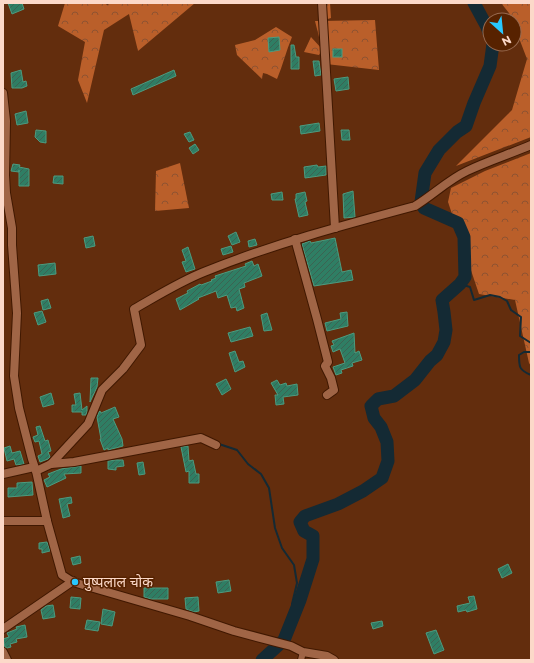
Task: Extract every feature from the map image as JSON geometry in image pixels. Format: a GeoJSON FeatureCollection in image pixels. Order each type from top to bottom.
{"type":"FeatureCollection","features":[{"type":"Feature","properties":{"kind":"street"},"geometry":{"type":"LineString","coordinates":[[322,3],[336,228]]}},
{"type":"Feature","properties":{"kind":"street"},"geometry":{"type":"LineString","coordinates":[[3,92],[6,120],[6,193],[12,228],[17,313],[14,376],[19,408],[35,469],[46,522],[62,575],[73,582],[291,646],[302,656],[327,656],[334,660]]}},
{"type":"Feature","properties":{"kind":"street"},"geometry":{"type":"LineString","coordinates":[[52,464],[88,424],[102,390],[123,369],[141,345],[134,309],[203,272],[295,240],[415,206],[467,171],[531,145]]}},
{"type":"Feature","properties":{"kind":"street"},"geometry":{"type":"LineString","coordinates":[[295,240],[328,362],[325,366],[331,378],[334,390],[327,395]]}},
{"type":"Feature","properties":{"kind":"street"},"geometry":{"type":"LineString","coordinates":[[3,474],[201,438],[216,445]]}},
{"type":"Feature","properties":{"kind":"street"},"geometry":{"type":"LineString","coordinates":[[3,522],[46,522]]}},
{"type":"Feature","properties":{"kind":"street"},"geometry":{"type":"LineString","coordinates":[[3,629],[73,582]]}},
{"type":"Feature","properties":{"kind":"street"},"geometry":{"type":"LineString","coordinates":[[3,652],[7,660]]}},
{"type":"Feature","properties":{"kind":"green space"},"geometry":{"type":"Polygon","coordinates":[[[65,3],[105,3],[107,5],[112,3],[195,3],[138,51],[129,14],[104,30],[87,103],[78,80],[85,42],[58,26],[65,3]]]}},
{"type":"Feature","properties":{"kind":"green space"},"geometry":{"type":"Polygon","coordinates":[[[318,3],[330,3],[331,18],[321,21],[375,20],[379,70],[326,64],[322,50],[319,55],[304,52],[311,37],[322,49],[315,21],[318,21],[318,3]]]}},
{"type":"Feature","properties":{"kind":"green space"},"geometry":{"type":"Polygon","coordinates":[[[501,3],[531,3],[531,137],[456,166],[512,110],[527,59],[522,46],[522,12],[508,12],[501,3]]]}},
{"type":"Feature","properties":{"kind":"green space"},"geometry":{"type":"Polygon","coordinates":[[[276,27],[292,37],[277,79],[263,73],[262,79],[237,55],[235,45],[255,40],[276,27]]]}},
{"type":"Feature","properties":{"kind":"green space"},"geometry":{"type":"Polygon","coordinates":[[[531,153],[531,366],[529,363],[515,300],[479,294],[448,202],[451,188],[485,171],[531,153]]]}},
{"type":"Feature","properties":{"kind":"green space"},"geometry":{"type":"Polygon","coordinates":[[[180,163],[189,208],[155,211],[156,171],[180,163]]]}},
{"type":"Feature","properties":{"kind":"building"},"geometry":{"type":"Polygon","coordinates":[[[8,3],[22,3],[24,9],[12,14],[8,3]]]}},
{"type":"Feature","properties":{"kind":"building"},"geometry":{"type":"Polygon","coordinates":[[[279,37],[280,50],[269,52],[268,38],[279,37]]]}},
{"type":"Feature","properties":{"kind":"building"},"geometry":{"type":"Polygon","coordinates":[[[291,45],[294,45],[296,57],[299,57],[299,69],[291,69],[291,45]]]}},
{"type":"Feature","properties":{"kind":"building"},"geometry":{"type":"Polygon","coordinates":[[[333,49],[342,49],[342,57],[333,57],[333,49]]]}},
{"type":"Feature","properties":{"kind":"building"},"geometry":{"type":"Polygon","coordinates":[[[313,61],[319,61],[321,75],[315,76],[313,61]]]}},
{"type":"Feature","properties":{"kind":"building"},"geometry":{"type":"Polygon","coordinates":[[[21,70],[23,82],[26,81],[27,86],[22,88],[12,88],[11,73],[21,70]]]}},
{"type":"Feature","properties":{"kind":"building"},"geometry":{"type":"Polygon","coordinates":[[[174,70],[176,76],[133,95],[131,89],[174,70]]]}},
{"type":"Feature","properties":{"kind":"building"},"geometry":{"type":"Polygon","coordinates":[[[348,77],[349,89],[336,91],[334,79],[348,77]]]}},
{"type":"Feature","properties":{"kind":"building"},"geometry":{"type":"Polygon","coordinates":[[[26,111],[28,123],[17,125],[15,114],[26,111]]]}},
{"type":"Feature","properties":{"kind":"building"},"geometry":{"type":"Polygon","coordinates":[[[319,123],[320,131],[301,134],[300,126],[319,123]]]}},
{"type":"Feature","properties":{"kind":"building"},"geometry":{"type":"Polygon","coordinates":[[[36,130],[46,131],[46,143],[40,142],[35,137],[36,130]]]}},
{"type":"Feature","properties":{"kind":"building"},"geometry":{"type":"Polygon","coordinates":[[[341,130],[349,130],[350,140],[342,140],[341,130]]]}},
{"type":"Feature","properties":{"kind":"building"},"geometry":{"type":"Polygon","coordinates":[[[190,132],[194,140],[189,142],[184,134],[190,132]]]}},
{"type":"Feature","properties":{"kind":"building"},"geometry":{"type":"Polygon","coordinates":[[[195,144],[199,150],[193,154],[189,148],[195,144]]]}},
{"type":"Feature","properties":{"kind":"building"},"geometry":{"type":"Polygon","coordinates":[[[13,164],[29,169],[29,186],[19,186],[19,172],[11,171],[13,164]]]}},
{"type":"Feature","properties":{"kind":"building"},"geometry":{"type":"Polygon","coordinates":[[[317,165],[318,167],[326,166],[326,175],[305,178],[304,167],[317,165]]]}},
{"type":"Feature","properties":{"kind":"building"},"geometry":{"type":"Polygon","coordinates":[[[54,176],[63,176],[63,184],[53,183],[54,176]]]}},
{"type":"Feature","properties":{"kind":"building"},"geometry":{"type":"Polygon","coordinates":[[[353,191],[355,217],[344,218],[343,194],[353,191]]]}},
{"type":"Feature","properties":{"kind":"building"},"geometry":{"type":"Polygon","coordinates":[[[282,192],[283,200],[272,200],[271,194],[282,192]]]}},
{"type":"Feature","properties":{"kind":"building"},"geometry":{"type":"Polygon","coordinates":[[[305,192],[307,201],[305,202],[308,215],[299,217],[295,199],[296,194],[305,192]]]}},
{"type":"Feature","properties":{"kind":"building"},"geometry":{"type":"Polygon","coordinates":[[[236,232],[240,242],[232,245],[228,236],[236,232]]]}},
{"type":"Feature","properties":{"kind":"building"},"geometry":{"type":"Polygon","coordinates":[[[93,236],[95,246],[86,248],[84,238],[93,236]]]}},
{"type":"Feature","properties":{"kind":"building"},"geometry":{"type":"Polygon","coordinates":[[[335,238],[342,272],[351,270],[353,280],[314,286],[302,244],[310,241],[311,243],[335,238]]]}},
{"type":"Feature","properties":{"kind":"building"},"geometry":{"type":"Polygon","coordinates":[[[255,239],[257,245],[249,247],[248,241],[255,239]]]}},
{"type":"Feature","properties":{"kind":"building"},"geometry":{"type":"Polygon","coordinates":[[[231,246],[233,252],[223,255],[221,249],[231,246]]]}},
{"type":"Feature","properties":{"kind":"building"},"geometry":{"type":"Polygon","coordinates":[[[188,247],[195,269],[186,272],[182,262],[186,261],[182,250],[188,247]]]}},
{"type":"Feature","properties":{"kind":"building"},"geometry":{"type":"Polygon","coordinates":[[[252,261],[254,266],[258,264],[262,276],[244,283],[245,287],[239,289],[244,308],[237,311],[236,307],[231,308],[227,295],[218,298],[216,291],[198,298],[199,299],[180,310],[176,299],[188,293],[187,291],[200,284],[201,285],[212,281],[211,280],[216,278],[215,276],[246,266],[245,264],[252,261]]]}},
{"type":"Feature","properties":{"kind":"building"},"geometry":{"type":"Polygon","coordinates":[[[55,263],[56,274],[39,276],[38,265],[55,263]]]}},
{"type":"Feature","properties":{"kind":"building"},"geometry":{"type":"Polygon","coordinates":[[[48,299],[51,308],[43,310],[41,301],[48,299]]]}},
{"type":"Feature","properties":{"kind":"building"},"geometry":{"type":"Polygon","coordinates":[[[42,311],[46,322],[38,325],[34,313],[42,311]]]}},
{"type":"Feature","properties":{"kind":"building"},"geometry":{"type":"Polygon","coordinates":[[[347,312],[348,326],[327,331],[325,323],[341,319],[340,313],[347,312]]]}},
{"type":"Feature","properties":{"kind":"building"},"geometry":{"type":"Polygon","coordinates":[[[267,313],[272,330],[264,331],[261,315],[267,313]]]}},
{"type":"Feature","properties":{"kind":"building"},"geometry":{"type":"Polygon","coordinates":[[[250,327],[253,336],[231,342],[228,333],[250,327]]]}},
{"type":"Feature","properties":{"kind":"building"},"geometry":{"type":"Polygon","coordinates":[[[354,333],[355,353],[359,351],[362,360],[352,363],[353,366],[341,370],[342,373],[336,375],[333,367],[345,363],[340,349],[333,352],[331,346],[334,345],[332,341],[354,333]]]}},
{"type":"Feature","properties":{"kind":"building"},"geometry":{"type":"Polygon","coordinates":[[[235,351],[239,362],[243,361],[245,367],[235,372],[229,353],[235,351]]]}},
{"type":"Feature","properties":{"kind":"building"},"geometry":{"type":"Polygon","coordinates":[[[91,378],[98,378],[97,387],[90,402],[91,378]]]}},
{"type":"Feature","properties":{"kind":"building"},"geometry":{"type":"Polygon","coordinates":[[[226,379],[231,389],[222,395],[216,384],[226,379]]]}},
{"type":"Feature","properties":{"kind":"building"},"geometry":{"type":"Polygon","coordinates":[[[277,380],[280,385],[286,383],[287,386],[297,384],[298,395],[283,397],[284,404],[276,405],[275,395],[278,395],[271,383],[277,380]]]}},
{"type":"Feature","properties":{"kind":"building"},"geometry":{"type":"Polygon","coordinates":[[[51,393],[54,404],[43,407],[40,397],[51,393]]]}},
{"type":"Feature","properties":{"kind":"building"},"geometry":{"type":"Polygon","coordinates":[[[80,393],[82,410],[87,406],[86,415],[82,415],[82,412],[72,412],[72,405],[76,405],[74,394],[80,393]]]}},
{"type":"Feature","properties":{"kind":"building"},"geometry":{"type":"Polygon","coordinates":[[[115,407],[119,417],[113,419],[122,439],[123,446],[104,450],[100,439],[97,417],[100,411],[101,413],[115,407]]]}},
{"type":"Feature","properties":{"kind":"building"},"geometry":{"type":"Polygon","coordinates":[[[40,426],[45,441],[48,440],[51,451],[48,452],[50,457],[48,459],[40,462],[38,456],[42,454],[39,441],[35,442],[33,437],[38,435],[36,427],[40,426]]]}},
{"type":"Feature","properties":{"kind":"building"},"geometry":{"type":"Polygon","coordinates":[[[10,446],[12,453],[20,451],[24,464],[16,465],[14,459],[7,461],[4,448],[10,446]]]}},
{"type":"Feature","properties":{"kind":"building"},"geometry":{"type":"Polygon","coordinates":[[[188,446],[189,461],[193,460],[196,474],[199,474],[199,483],[189,483],[189,471],[186,472],[181,447],[188,446]]]}},
{"type":"Feature","properties":{"kind":"building"},"geometry":{"type":"Polygon","coordinates":[[[123,460],[124,466],[116,467],[116,470],[108,469],[108,461],[123,460]]]}},
{"type":"Feature","properties":{"kind":"building"},"geometry":{"type":"Polygon","coordinates":[[[143,462],[145,474],[139,475],[137,463],[143,462]]]}},
{"type":"Feature","properties":{"kind":"building"},"geometry":{"type":"Polygon","coordinates":[[[81,466],[81,473],[64,474],[66,478],[47,487],[44,480],[50,477],[48,474],[61,469],[81,466]]]}},
{"type":"Feature","properties":{"kind":"building"},"geometry":{"type":"Polygon","coordinates":[[[32,482],[33,495],[8,497],[8,488],[17,488],[17,483],[32,482]]]}},
{"type":"Feature","properties":{"kind":"building"},"geometry":{"type":"Polygon","coordinates":[[[71,497],[72,503],[67,504],[70,516],[63,518],[59,499],[71,497]]]}},
{"type":"Feature","properties":{"kind":"building"},"geometry":{"type":"Polygon","coordinates":[[[47,542],[50,551],[42,553],[42,549],[39,549],[39,543],[47,542]]]}},
{"type":"Feature","properties":{"kind":"building"},"geometry":{"type":"Polygon","coordinates":[[[80,556],[81,563],[73,565],[71,558],[80,556]]]}},
{"type":"Feature","properties":{"kind":"building"},"geometry":{"type":"Polygon","coordinates":[[[508,564],[512,573],[502,578],[498,569],[508,564]]]}},
{"type":"Feature","properties":{"kind":"building"},"geometry":{"type":"Polygon","coordinates":[[[229,580],[231,591],[218,593],[216,582],[229,580]]]}},
{"type":"Feature","properties":{"kind":"building"},"geometry":{"type":"Polygon","coordinates":[[[144,588],[168,588],[168,599],[151,599],[144,597],[144,588]]]}},
{"type":"Feature","properties":{"kind":"building"},"geometry":{"type":"Polygon","coordinates":[[[474,596],[477,609],[467,612],[466,610],[458,612],[457,606],[470,603],[468,597],[474,596]]]}},
{"type":"Feature","properties":{"kind":"building"},"geometry":{"type":"Polygon","coordinates":[[[71,597],[81,598],[80,609],[70,608],[71,597]]]}},
{"type":"Feature","properties":{"kind":"building"},"geometry":{"type":"Polygon","coordinates":[[[198,597],[199,611],[194,612],[186,609],[185,598],[198,597]]]}},
{"type":"Feature","properties":{"kind":"building"},"geometry":{"type":"Polygon","coordinates":[[[53,605],[55,617],[43,619],[41,610],[46,606],[53,605]]]}},
{"type":"Feature","properties":{"kind":"building"},"geometry":{"type":"Polygon","coordinates":[[[103,609],[115,612],[112,626],[101,624],[103,609]]]}},
{"type":"Feature","properties":{"kind":"building"},"geometry":{"type":"Polygon","coordinates":[[[87,620],[100,622],[98,631],[85,629],[87,620]]]}},
{"type":"Feature","properties":{"kind":"building"},"geometry":{"type":"Polygon","coordinates":[[[382,621],[383,626],[373,629],[371,623],[382,621]]]}},
{"type":"Feature","properties":{"kind":"building"},"geometry":{"type":"Polygon","coordinates":[[[25,625],[27,637],[16,639],[17,642],[10,644],[11,647],[5,647],[3,639],[9,637],[7,633],[17,629],[16,627],[25,625]]]}},
{"type":"Feature","properties":{"kind":"building"},"geometry":{"type":"Polygon","coordinates":[[[436,630],[444,650],[434,654],[426,633],[436,630]]]}},
{"type":"Feature","properties":{"kind":"waterway"},"geometry":{"type":"LineString","coordinates":[[474,3],[482,18]]}},
{"type":"Feature","properties":{"kind":"waterway"},"geometry":{"type":"LineString","coordinates":[[262,660],[284,640],[300,600],[313,559],[313,536],[304,531],[300,522],[305,516],[338,504],[363,491],[382,478],[388,461],[387,442],[381,427],[374,418],[371,406],[378,399],[394,396],[415,380],[430,361],[437,355],[444,342],[446,330],[442,300],[460,284],[465,277],[464,237],[458,223],[424,208],[421,202],[425,173],[439,150],[457,132],[466,126],[490,66],[492,52]]}},
{"type":"Feature","properties":{"kind":"waterway"},"geometry":{"type":"LineString","coordinates":[[460,284],[470,287],[474,300],[490,295],[500,297],[507,301],[511,310],[521,317],[520,336],[531,344]]}},
{"type":"Feature","properties":{"kind":"waterway"},"geometry":{"type":"LineString","coordinates":[[531,352],[524,352],[519,355],[520,368],[531,375]]}},
{"type":"Feature","properties":{"kind":"waterway"},"geometry":{"type":"LineString","coordinates":[[219,444],[237,450],[248,464],[261,474],[269,488],[275,528],[282,548],[294,565],[297,583],[292,604],[293,616]]}},
{"type":"Feature","properties":{"kind":"place","name":"पुष्पलाल चोक"},"geometry":{"type":"Point","coordinates":[75,582]}}]}
